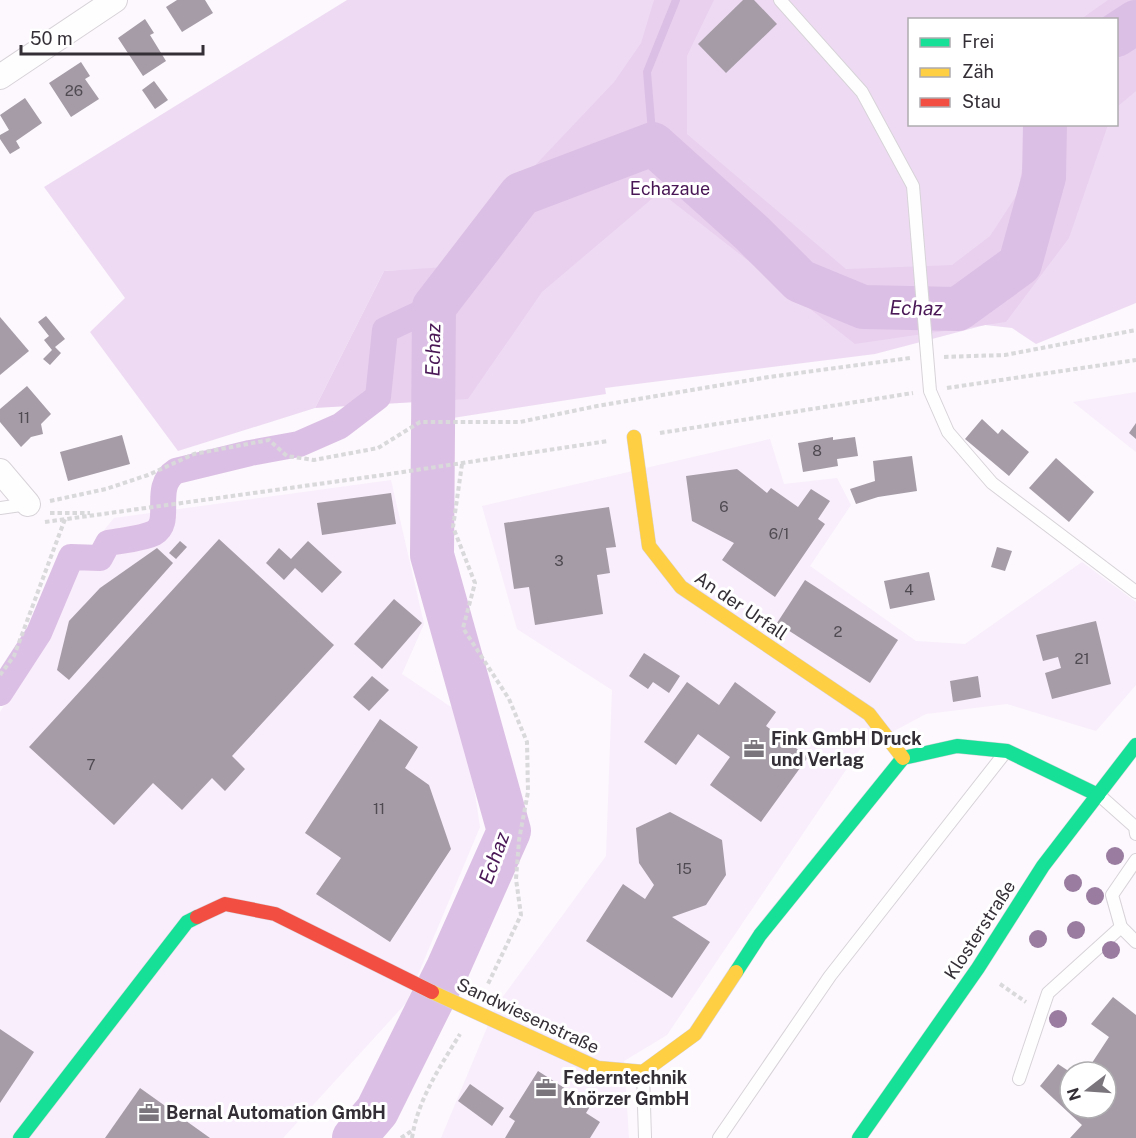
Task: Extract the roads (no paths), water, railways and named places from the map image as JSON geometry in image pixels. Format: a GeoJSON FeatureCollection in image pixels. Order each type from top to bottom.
{"type":"FeatureCollection","features":[{"type":"Feature","properties":{"kind":"street"},"geometry":{"type":"LineString","coordinates":[[0,77],[116,0]]}},
{"type":"Feature","properties":{"kind":"street","name":"An der Urfall"},"geometry":{"type":"LineString","coordinates":[[634,437],[649,546],[681,587],[869,714],[903,758]]}},
{"type":"Feature","properties":{"kind":"street"},"geometry":{"type":"LineString","coordinates":[[0,471],[32,513]]}},
{"type":"Feature","properties":{"kind":"street","name":"Klosterstraße"},"geometry":{"type":"LineString","coordinates":[[859,1138],[978,968],[1043,866],[1136,745]]}},
{"type":"Feature","properties":{"kind":"street"},"geometry":{"type":"LineString","coordinates":[[643,1072],[695,1034],[760,935],[903,758],[957,746],[1007,751],[1098,795]]}},
{"type":"Feature","properties":{"kind":"street","name":"Sandwiesenstraße"},"geometry":{"type":"LineString","coordinates":[[20,1138],[187,922],[225,904],[275,914],[395,975],[598,1068],[643,1072]]}},
{"type":"Feature","properties":{"kind":"lane"},"geometry":{"type":"LineString","coordinates":[[780,0],[862,92],[913,186],[930,391],[948,432],[992,483],[1136,592]]}},
{"type":"Feature","properties":{"kind":"lane"},"geometry":{"type":"LineString","coordinates":[[0,508],[32,513]]}},
{"type":"Feature","properties":{"kind":"lane"},"geometry":{"type":"LineString","coordinates":[[719,1138],[830,976],[1007,751]]}},
{"type":"Feature","properties":{"kind":"lane"},"geometry":{"type":"LineString","coordinates":[[1098,795],[1135,827],[1136,834]]}},
{"type":"Feature","properties":{"kind":"lane"},"geometry":{"type":"LineString","coordinates":[[1136,860],[1112,895],[1121,927],[1136,942]]}},
{"type":"Feature","properties":{"kind":"lane"},"geometry":{"type":"LineString","coordinates":[[1019,1079],[1048,993],[1121,927]]}},
{"type":"Feature","properties":{"kind":"lane"},"geometry":{"type":"LineString","coordinates":[[643,1072],[645,1138]]}},
{"type":"Feature","properties":{"kind":"waterway"},"geometry":{"type":"LineString","coordinates":[[653,144],[647,72],[676,0]]}},
{"type":"Feature","properties":{"kind":"waterway","name":"Echaz"},"geometry":{"type":"LineString","coordinates":[[1118,34],[1136,22]]}},
{"type":"Feature","properties":{"kind":"waterway","name":"Echaz"},"geometry":{"type":"LineString","coordinates":[[354,1138],[377,1111],[448,968],[509,831],[432,555],[434,307],[521,194],[653,144],[752,233],[800,281],[863,307],[958,309],[1020,264],[1044,177],[1045,126]]}},
{"type":"Feature","properties":{"kind":"waterway"},"geometry":{"type":"LineString","coordinates":[[0,693],[39,633],[71,557],[100,558],[108,543],[154,533],[160,528],[162,521],[165,486],[176,471],[299,444],[340,426],[378,397],[385,330],[434,307]]}},
{"type":"Feature","properties":{"kind":"place","name":"Fink GmbH Druck und Verlag"},"geometry":{"type":"Point","coordinates":[754,749]}},
{"type":"Feature","properties":{"kind":"place","name":"Federntechnik Knörzer GmbH"},"geometry":{"type":"Point","coordinates":[546,1088]}},
{"type":"Feature","properties":{"kind":"place","name":"Bernal Automation GmbH"},"geometry":{"type":"Point","coordinates":[149,1113]}},
{"type":"Feature","properties":{"kind":"park label","name":"Echazaue"},"geometry":{"type":"Point","coordinates":[670,189]}}]}
